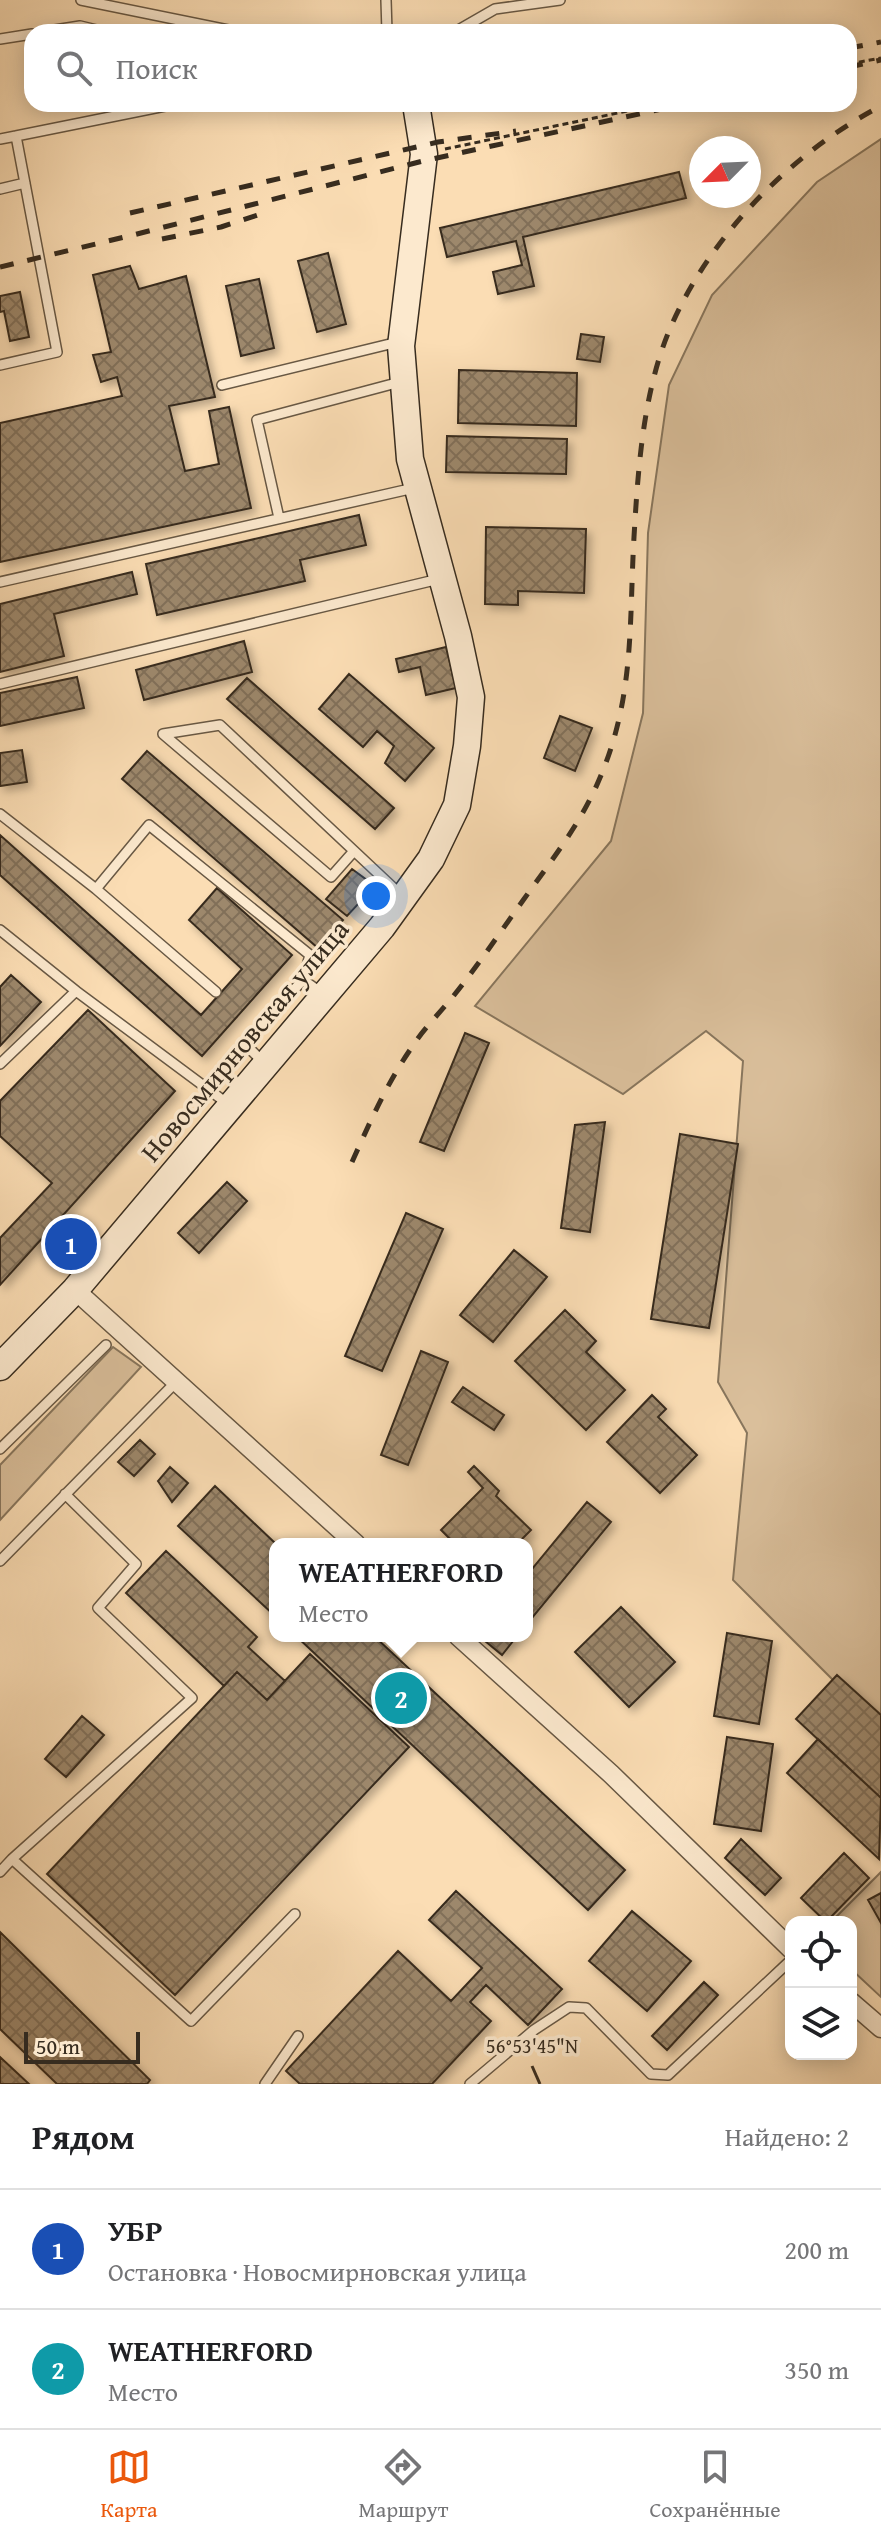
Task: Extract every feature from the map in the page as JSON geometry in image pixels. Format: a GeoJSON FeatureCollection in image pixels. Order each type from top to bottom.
{"type":"FeatureCollection","features":[{"type":"Feature","properties":{"kind":"street","name":"Новосмирновская улица"},"geometry":{"type":"LineString","coordinates":[[0,1367],[75,1290],[265,1065],[314,987],[403,898],[431,859],[457,805],[471,697],[410,459],[404,381],[402,341],[424,154],[417,112]]}},
{"type":"Feature","properties":{"kind":"street"},"geometry":{"type":"LineString","coordinates":[[75,1290],[349,1538]]}},
{"type":"Feature","properties":{"kind":"street"},"geometry":{"type":"LineString","coordinates":[[465,1642],[611,1774],[785,1943]]}},
{"type":"Feature","properties":{"kind":"street"},"geometry":{"type":"LineString","coordinates":[[857,2007],[881,2028]]}},
{"type":"Feature","properties":{"kind":"lane"},"geometry":{"type":"LineString","coordinates":[[81,0],[198,24]]}},
{"type":"Feature","properties":{"kind":"lane"},"geometry":{"type":"LineString","coordinates":[[386,0],[387,24]]}},
{"type":"Feature","properties":{"kind":"lane"},"geometry":{"type":"LineString","coordinates":[[469,24],[495,9],[560,0]]}},
{"type":"Feature","properties":{"kind":"lane"},"geometry":{"type":"LineString","coordinates":[[0,39],[24,35]]}},
{"type":"Feature","properties":{"kind":"lane"},"geometry":{"type":"LineString","coordinates":[[0,139],[135,112]]}},
{"type":"Feature","properties":{"kind":"lane"},"geometry":{"type":"LineString","coordinates":[[0,365],[57,352],[16,136]]}},
{"type":"Feature","properties":{"kind":"lane"},"geometry":{"type":"LineString","coordinates":[[0,189],[25,183]]}},
{"type":"Feature","properties":{"kind":"lane"},"geometry":{"type":"LineString","coordinates":[[222,385],[402,341]]}},
{"type":"Feature","properties":{"kind":"lane"},"geometry":{"type":"LineString","coordinates":[[279,518],[257,420],[404,381]]}},
{"type":"Feature","properties":{"kind":"lane"},"geometry":{"type":"LineString","coordinates":[[0,582],[417,487]]}},
{"type":"Feature","properties":{"kind":"lane"},"geometry":{"type":"LineString","coordinates":[[0,684],[442,578]]}},
{"type":"Feature","properties":{"kind":"lane"},"geometry":{"type":"LineString","coordinates":[[354,851],[331,877],[163,734],[220,725],[354,851],[403,898]]}},
{"type":"Feature","properties":{"kind":"lane"},"geometry":{"type":"LineString","coordinates":[[0,814],[96,889],[216,992]]}},
{"type":"Feature","properties":{"kind":"lane"},"geometry":{"type":"LineString","coordinates":[[96,889],[149,825],[310,955],[314,987]]}},
{"type":"Feature","properties":{"kind":"lane"},"geometry":{"type":"LineString","coordinates":[[0,931],[231,1106]]}},
{"type":"Feature","properties":{"kind":"lane"},"geometry":{"type":"LineString","coordinates":[[0,1064],[76,991]]}},
{"type":"Feature","properties":{"kind":"lane"},"geometry":{"type":"LineString","coordinates":[[0,1449],[106,1345]]}},
{"type":"Feature","properties":{"kind":"lane"},"geometry":{"type":"LineString","coordinates":[[0,1561],[176,1382]]}},
{"type":"Feature","properties":{"kind":"lane"},"geometry":{"type":"LineString","coordinates":[[0,1872],[192,1698],[98,1608],[136,1564],[65,1494]]}},
{"type":"Feature","properties":{"kind":"lane"},"geometry":{"type":"LineString","coordinates":[[12,1859],[191,2021],[295,1914]]}},
{"type":"Feature","properties":{"kind":"lane"},"geometry":{"type":"LineString","coordinates":[[470,2084],[534,2030],[569,2007],[586,2008],[651,2074],[668,2075],[785,1966]]}},
{"type":"Feature","properties":{"kind":"lane"},"geometry":{"type":"LineString","coordinates":[[265,2084],[298,2036]]}},
{"type":"Feature","properties":{"kind":"path"},"geometry":{"type":"LineString","coordinates":[[857,62],[881,58]]}},
{"type":"Feature","properties":{"kind":"path"},"geometry":{"type":"LineString","coordinates":[[424,154],[623,112]]}},
{"type":"Feature","properties":{"kind":"shaded area"},"geometry":{"type":"Polygon","coordinates":[[[881,139],[881,1728],[733,1580],[747,1433],[718,1382],[743,1061],[706,1031],[623,1094],[475,1006],[611,841],[643,713],[648,533],[669,385],[712,295],[817,182],[881,139]]]}},
{"type":"Feature","properties":{"kind":"shaded area"},"geometry":{"type":"Polygon","coordinates":[[[113,1347],[141,1367],[0,1520],[0,1465],[113,1347]]]}},
{"type":"Feature","properties":{"kind":"shaded area"},"geometry":{"type":"Polygon","coordinates":[[[881,1872],[881,1997],[857,1975],[857,1916],[837,1916],[881,1872]]]}},
{"type":"Feature","properties":{"kind":"building"},"geometry":{"type":"Polygon","coordinates":[[[679,172],[686,198],[523,237],[534,286],[498,294],[493,272],[522,265],[516,241],[447,257],[440,228],[679,172]]]}},
{"type":"Feature","properties":{"kind":"building"},"geometry":{"type":"Polygon","coordinates":[[[328,253],[346,324],[317,332],[298,261],[328,253]]]}},
{"type":"Feature","properties":{"kind":"building"},"geometry":{"type":"Polygon","coordinates":[[[130,266],[139,289],[186,276],[215,397],[169,406],[185,471],[219,464],[209,411],[229,407],[251,508],[0,562],[0,423],[122,396],[117,377],[101,382],[93,355],[111,352],[93,275],[130,266]]]}},
{"type":"Feature","properties":{"kind":"building"},"geometry":{"type":"Polygon","coordinates":[[[259,279],[274,348],[241,356],[226,286],[259,279]]]}},
{"type":"Feature","properties":{"kind":"building"},"geometry":{"type":"Polygon","coordinates":[[[20,292],[29,337],[10,341],[4,311],[0,312],[0,296],[20,292]]]}},
{"type":"Feature","properties":{"kind":"building"},"geometry":{"type":"Polygon","coordinates":[[[581,334],[604,337],[600,362],[577,359],[581,334]]]}},
{"type":"Feature","properties":{"kind":"building"},"geometry":{"type":"Polygon","coordinates":[[[459,370],[577,373],[576,426],[458,423],[459,370]]]}},
{"type":"Feature","properties":{"kind":"building"},"geometry":{"type":"Polygon","coordinates":[[[447,436],[567,439],[566,474],[446,472],[447,436]]]}},
{"type":"Feature","properties":{"kind":"building"},"geometry":{"type":"Polygon","coordinates":[[[359,515],[366,545],[300,560],[305,581],[157,615],[146,564],[359,515]]]}},
{"type":"Feature","properties":{"kind":"building"},"geometry":{"type":"Polygon","coordinates":[[[486,527],[586,529],[584,593],[518,591],[518,605],[485,604],[486,527]]]}},
{"type":"Feature","properties":{"kind":"building"},"geometry":{"type":"Polygon","coordinates":[[[132,572],[137,594],[54,614],[64,656],[0,672],[0,604],[132,572]]]}},
{"type":"Feature","properties":{"kind":"building"},"geometry":{"type":"Polygon","coordinates":[[[244,641],[252,672],[144,700],[136,670],[244,641]]]}},
{"type":"Feature","properties":{"kind":"building"},"geometry":{"type":"Polygon","coordinates":[[[446,647],[456,688],[426,695],[420,667],[399,672],[396,659],[446,647]]]}},
{"type":"Feature","properties":{"kind":"building"},"geometry":{"type":"Polygon","coordinates":[[[349,674],[434,748],[405,781],[385,763],[394,746],[377,731],[363,747],[319,709],[349,674]]]}},
{"type":"Feature","properties":{"kind":"building"},"geometry":{"type":"Polygon","coordinates":[[[77,677],[84,708],[0,726],[0,693],[77,677]]]}},
{"type":"Feature","properties":{"kind":"building"},"geometry":{"type":"Polygon","coordinates":[[[247,678],[394,808],[375,829],[227,699],[247,678]]]}},
{"type":"Feature","properties":{"kind":"building"},"geometry":{"type":"Polygon","coordinates":[[[560,716],[592,728],[575,771],[544,758],[560,716]]]}},
{"type":"Feature","properties":{"kind":"building"},"geometry":{"type":"Polygon","coordinates":[[[22,750],[27,782],[0,786],[0,753],[22,750]]]}},
{"type":"Feature","properties":{"kind":"building"},"geometry":{"type":"Polygon","coordinates":[[[147,751],[343,920],[318,948],[122,779],[147,751]]]}},
{"type":"Feature","properties":{"kind":"building"},"geometry":{"type":"Polygon","coordinates":[[[0,835],[201,1015],[242,969],[189,920],[217,888],[292,955],[202,1056],[0,875],[0,835]]]}},
{"type":"Feature","properties":{"kind":"building"},"geometry":{"type":"Polygon","coordinates":[[[352,869],[375,886],[347,916],[326,899],[352,869]]]}},
{"type":"Feature","properties":{"kind":"building"},"geometry":{"type":"Polygon","coordinates":[[[11,975],[41,1002],[0,1046],[0,987],[11,975]]]}},
{"type":"Feature","properties":{"kind":"building"},"geometry":{"type":"Polygon","coordinates":[[[88,1010],[175,1091],[0,1285],[0,1238],[52,1183],[0,1136],[0,1101],[88,1010]]]}},
{"type":"Feature","properties":{"kind":"building"},"geometry":{"type":"Polygon","coordinates":[[[465,1033],[489,1043],[444,1151],[420,1142],[465,1033]]]}},
{"type":"Feature","properties":{"kind":"building"},"geometry":{"type":"Polygon","coordinates":[[[605,1122],[590,1232],[561,1228],[575,1125],[605,1122]]]}},
{"type":"Feature","properties":{"kind":"building"},"geometry":{"type":"Polygon","coordinates":[[[680,1134],[738,1144],[709,1328],[651,1319],[680,1134]]]}},
{"type":"Feature","properties":{"kind":"building"},"geometry":{"type":"Polygon","coordinates":[[[227,1182],[247,1201],[199,1253],[178,1233],[227,1182]]]}},
{"type":"Feature","properties":{"kind":"building"},"geometry":{"type":"Polygon","coordinates":[[[406,1213],[443,1229],[382,1371],[345,1356],[406,1213]]]}},
{"type":"Feature","properties":{"kind":"building"},"geometry":{"type":"Polygon","coordinates":[[[514,1250],[547,1277],[493,1342],[460,1315],[514,1250]]]}},
{"type":"Feature","properties":{"kind":"building"},"geometry":{"type":"Polygon","coordinates":[[[565,1310],[596,1341],[586,1352],[625,1390],[586,1430],[515,1361],[565,1310]]]}},
{"type":"Feature","properties":{"kind":"building"},"geometry":{"type":"Polygon","coordinates":[[[421,1351],[448,1362],[408,1465],[381,1455],[421,1351]]]}},
{"type":"Feature","properties":{"kind":"building"},"geometry":{"type":"Polygon","coordinates":[[[463,1387],[504,1415],[494,1430],[452,1402],[463,1387]]]}},
{"type":"Feature","properties":{"kind":"building"},"geometry":{"type":"Polygon","coordinates":[[[652,1395],[666,1409],[658,1417],[697,1455],[660,1493],[607,1442],[652,1395]]]}},
{"type":"Feature","properties":{"kind":"building"},"geometry":{"type":"Polygon","coordinates":[[[140,1440],[155,1454],[134,1476],[118,1462],[140,1440]]]}},
{"type":"Feature","properties":{"kind":"building"},"geometry":{"type":"Polygon","coordinates":[[[474,1466],[499,1491],[496,1496],[531,1530],[523,1538],[449,1538],[441,1530],[483,1488],[468,1472],[474,1466]]]}},
{"type":"Feature","properties":{"kind":"building"},"geometry":{"type":"Polygon","coordinates":[[[170,1467],[188,1483],[172,1502],[158,1481],[170,1467]]]}},
{"type":"Feature","properties":{"kind":"building"},"geometry":{"type":"Polygon","coordinates":[[[215,1486],[270,1538],[269,1610],[178,1526],[215,1486]]]}},
{"type":"Feature","properties":{"kind":"building"},"geometry":{"type":"Polygon","coordinates":[[[587,1502],[611,1522],[533,1617],[533,1568],[587,1502]]]}},
{"type":"Feature","properties":{"kind":"building"},"geometry":{"type":"Polygon","coordinates":[[[166,1551],[257,1637],[248,1647],[285,1681],[267,1700],[237,1672],[224,1686],[126,1593],[166,1551]]]}},
{"type":"Feature","properties":{"kind":"building"},"geometry":{"type":"Polygon","coordinates":[[[621,1607],[675,1662],[629,1707],[575,1652],[621,1607]]]}},
{"type":"Feature","properties":{"kind":"building"},"geometry":{"type":"Polygon","coordinates":[[[727,1633],[772,1641],[759,1724],[714,1716],[727,1633]]]}},
{"type":"Feature","properties":{"kind":"building"},"geometry":{"type":"Polygon","coordinates":[[[302,1642],[380,1642],[625,1870],[588,1910],[302,1642]]]}},
{"type":"Feature","properties":{"kind":"building"},"geometry":{"type":"Polygon","coordinates":[[[486,1642],[512,1642],[502,1655],[486,1642]]]}},
{"type":"Feature","properties":{"kind":"building"},"geometry":{"type":"Polygon","coordinates":[[[310,1654],[409,1747],[175,1995],[47,1874],[237,1672],[267,1700],[310,1654]]]}},
{"type":"Feature","properties":{"kind":"building"},"geometry":{"type":"Polygon","coordinates":[[[837,1675],[881,1715],[881,1798],[796,1719],[837,1675]]]}},
{"type":"Feature","properties":{"kind":"building"},"geometry":{"type":"Polygon","coordinates":[[[82,1716],[104,1735],[66,1777],[45,1759],[82,1716]]]}},
{"type":"Feature","properties":{"kind":"building"},"geometry":{"type":"Polygon","coordinates":[[[727,1737],[773,1744],[761,1831],[714,1824],[727,1737]]]}},
{"type":"Feature","properties":{"kind":"building"},"geometry":{"type":"Polygon","coordinates":[[[818,1739],[881,1798],[879,1859],[787,1773],[818,1739]]]}},
{"type":"Feature","properties":{"kind":"building"},"geometry":{"type":"Polygon","coordinates":[[[741,1839],[781,1878],[765,1895],[725,1858],[741,1839]]]}},
{"type":"Feature","properties":{"kind":"building"},"geometry":{"type":"Polygon","coordinates":[[[844,1853],[869,1878],[832,1916],[820,1916],[801,1898],[844,1853]]]}},
{"type":"Feature","properties":{"kind":"building"},"geometry":{"type":"Polygon","coordinates":[[[456,1891],[562,1989],[528,2025],[486,1985],[470,2002],[491,2021],[432,2084],[300,2084],[286,2071],[398,1951],[451,2001],[482,1968],[429,1920],[456,1891]]]}},
{"type":"Feature","properties":{"kind":"building"},"geometry":{"type":"Polygon","coordinates":[[[881,1893],[881,1923],[868,1900],[881,1893]]]}},
{"type":"Feature","properties":{"kind":"building"},"geometry":{"type":"Polygon","coordinates":[[[632,1911],[691,1961],[647,2011],[589,1961],[632,1911]]]}},
{"type":"Feature","properties":{"kind":"building"},"geometry":{"type":"Polygon","coordinates":[[[0,1932],[150,2080],[147,2084],[57,2084],[0,2029],[0,1932]]]}},
{"type":"Feature","properties":{"kind":"building"},"geometry":{"type":"Polygon","coordinates":[[[704,1982],[718,1995],[667,2050],[652,2036],[704,1982]]]}},
{"type":"Feature","properties":{"kind":"building"},"geometry":{"type":"Polygon","coordinates":[[[0,2057],[29,2084],[0,2084],[0,2057]]]}},
{"type":"Feature","properties":{"kind":"railway"},"geometry":{"type":"LineString","coordinates":[[857,46],[881,42]]}},
{"type":"Feature","properties":{"kind":"railway"},"geometry":{"type":"LineString","coordinates":[[857,65],[881,60]]}},
{"type":"Feature","properties":{"kind":"railway"},"geometry":{"type":"LineString","coordinates":[[352,1162],[379,1103],[403,1061],[473,971],[555,856],[583,811],[611,749],[625,689],[628,660],[643,432],[660,355],[686,296],[706,262],[756,200],[816,148],[881,106]]}},
{"type":"Feature","properties":{"kind":"railway"},"geometry":{"type":"LineString","coordinates":[[0,267],[423,161],[648,112]]}},
{"type":"Feature","properties":{"kind":"railway"},"geometry":{"type":"LineString","coordinates":[[130,213],[438,142],[516,131]]}},
{"type":"Feature","properties":{"kind":"railway"},"geometry":{"type":"LineString","coordinates":[[162,239],[221,227],[267,212]]}},
{"type":"Feature","properties":{"kind":"place","name":"УБР"},"geometry":{"type":"Point","coordinates":[71,1244]}},
{"type":"Feature","properties":{"kind":"place","name":"WEATHERFORD"},"geometry":{"type":"Point","coordinates":[401,1698]}}]}
